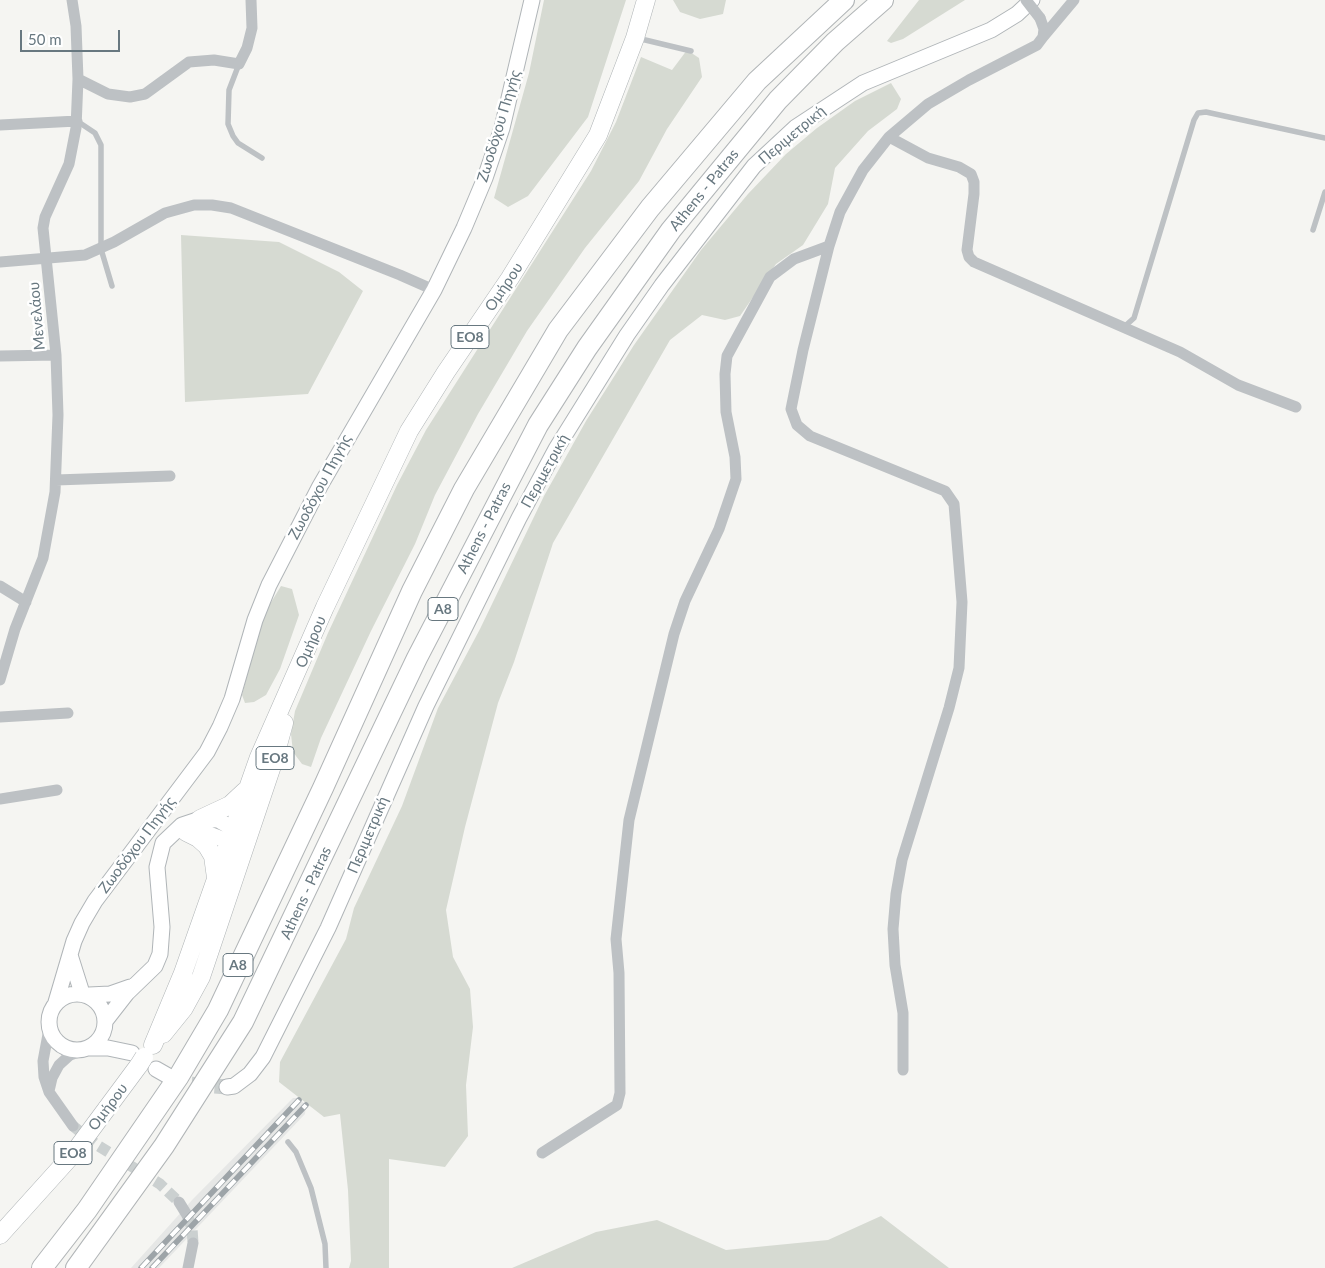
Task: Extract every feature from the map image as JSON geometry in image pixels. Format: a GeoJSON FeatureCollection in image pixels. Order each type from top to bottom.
{"type":"FeatureCollection","features":[{"type":"Feature","properties":{"kind":"highway","name":"Athens - Patras"},"geometry":{"type":"LineString","coordinates":[[42,1268],[87,1210],[179,1076],[218,1010],[323,788],[412,591],[464,489],[558,330],[650,208],[757,81],[844,0]]}},
{"type":"Feature","properties":{"kind":"highway","name":"Athens - Patras"},"geometry":{"type":"LineString","coordinates":[[76,1268],[164,1146],[243,1022],[416,658],[538,425],[587,348],[671,230],[778,100],[835,42],[883,0]]}},
{"type":"Feature","properties":{"kind":"main road","name":"Ζωοδόχου Πηγής"},"geometry":{"type":"LineString","coordinates":[[56,1002],[79,929],[95,901],[182,785],[216,735],[232,699],[255,620],[269,585],[338,454],[434,290],[485,178],[513,85],[532,0]]}},
{"type":"Feature","properties":{"kind":"main road","name":"Ομήρου"},"geometry":{"type":"LineString","coordinates":[[0,1235],[152,1063],[198,985],[239,839],[250,784],[259,757],[325,607],[410,432],[446,372],[525,255],[598,135],[635,38],[646,0]]}},
{"type":"Feature","properties":{"kind":"main road","name":"Περιμετρική"},"geometry":{"type":"LineString","coordinates":[[227,1087],[234,1086],[250,1074],[263,1057],[328,928],[426,706],[528,502],[574,419],[662,285],[754,166],[796,127],[863,83],[991,30],[1017,14],[1032,0]]}},
{"type":"Feature","properties":{"kind":"main road","name":"Ομήρου"},"geometry":{"type":"LineString","coordinates":[[152,1063],[216,881],[239,839],[273,763],[296,676]]}},
{"type":"Feature","properties":{"kind":"main road"},"geometry":{"type":"LineString","coordinates":[[85,1049],[99,1040],[105,1023],[136,984],[155,966],[160,954],[162,927],[158,855],[163,843],[178,833],[182,825],[230,805],[250,784]]}},
{"type":"Feature","properties":{"kind":"main road"},"geometry":{"type":"LineString","coordinates":[[200,819],[218,820],[239,839]]}},
{"type":"Feature","properties":{"kind":"main road"},"geometry":{"type":"LineString","coordinates":[[178,833],[208,834],[239,839]]}},
{"type":"Feature","properties":{"kind":"main road"},"geometry":{"type":"LineString","coordinates":[[178,833],[198,838],[207,846],[213,856],[216,881]]}},
{"type":"Feature","properties":{"kind":"main road"},"geometry":{"type":"LineString","coordinates":[[70,955],[86,994],[102,1007],[105,1023],[116,1041],[132,1053],[108,1048],[66,1049],[59,1044],[49,1029],[48,1020],[56,1002],[64,997],[86,994],[110,994],[136,984]]}},
{"type":"Feature","properties":{"kind":"street","name":"Μενελάου"},"geometry":{"type":"LineString","coordinates":[[0,680],[10,644],[43,558],[56,480],[56,355],[48,258],[43,244],[45,217],[69,164],[76,121],[78,79],[76,26],[72,0]]}},
{"type":"Feature","properties":{"kind":"street"},"geometry":{"type":"LineString","coordinates":[[78,79],[114,96],[130,98],[145,94],[189,62],[214,60],[239,64],[252,28],[251,0]]}},
{"type":"Feature","properties":{"kind":"street"},"geometry":{"type":"LineString","coordinates":[[1026,0],[1040,18],[1044,29],[1043,37]]}},
{"type":"Feature","properties":{"kind":"street"},"geometry":{"type":"LineString","coordinates":[[904,1070],[904,1013],[896,965],[894,929],[896,894],[902,860],[950,708],[958,668],[962,602],[954,504],[945,491],[810,436],[797,425],[791,409],[794,390],[829,246],[840,212],[863,170],[889,137],[928,104],[969,80],[1037,46],[1074,0]]}},
{"type":"Feature","properties":{"kind":"street"},"geometry":{"type":"LineString","coordinates":[[0,125],[76,121]]}},
{"type":"Feature","properties":{"kind":"street"},"geometry":{"type":"LineString","coordinates":[[889,137],[928,158],[959,168],[970,174],[974,182],[974,194],[967,250],[969,257],[974,262],[1180,352],[1238,385],[1296,407]]}},
{"type":"Feature","properties":{"kind":"street"},"geometry":{"type":"LineString","coordinates":[[0,262],[80,256],[102,249],[165,213],[194,205],[212,205],[231,208],[364,260],[434,290]]}},
{"type":"Feature","properties":{"kind":"street"},"geometry":{"type":"LineString","coordinates":[[542,1153],[617,1105],[620,1093],[616,939],[629,820],[674,634],[685,601],[719,529],[736,479],[735,456],[726,412],[725,374],[727,356],[770,277],[794,259],[829,246]]}},
{"type":"Feature","properties":{"kind":"street"},"geometry":{"type":"LineString","coordinates":[[0,356],[56,355]]}},
{"type":"Feature","properties":{"kind":"street"},"geometry":{"type":"LineString","coordinates":[[56,480],[170,476]]}},
{"type":"Feature","properties":{"kind":"street"},"geometry":{"type":"LineString","coordinates":[[0,586],[26,602]]}},
{"type":"Feature","properties":{"kind":"street"},"geometry":{"type":"LineString","coordinates":[[0,717],[68,713]]}},
{"type":"Feature","properties":{"kind":"street"},"geometry":{"type":"LineString","coordinates":[[0,799],[57,790]]}},
{"type":"Feature","properties":{"kind":"street"},"geometry":{"type":"LineString","coordinates":[[49,1029],[43,1061],[49,1092],[73,1126]]}},
{"type":"Feature","properties":{"kind":"street"},"geometry":{"type":"LineString","coordinates":[[49,1092],[52,1078],[59,1065],[70,1055],[85,1049]]}},
{"type":"Feature","properties":{"kind":"street"},"geometry":{"type":"LineString","coordinates":[[179,1202],[187,1215]]}},
{"type":"Feature","properties":{"kind":"street"},"geometry":{"type":"LineString","coordinates":[[188,1268],[193,1243]]}},
{"type":"Feature","properties":{"kind":"lane"},"geometry":{"type":"LineString","coordinates":[[635,38],[691,51]]}},
{"type":"Feature","properties":{"kind":"lane"},"geometry":{"type":"LineString","coordinates":[[239,64],[228,90],[228,124],[238,143],[262,158]]}},
{"type":"Feature","properties":{"kind":"lane"},"geometry":{"type":"LineString","coordinates":[[1124,327],[1134,318],[1194,120],[1198,113],[1206,112],[1325,138]]}},
{"type":"Feature","properties":{"kind":"lane"},"geometry":{"type":"LineString","coordinates":[[76,121],[94,133],[101,145],[102,249],[112,286]]}},
{"type":"Feature","properties":{"kind":"lane"},"geometry":{"type":"LineString","coordinates":[[1313,230],[1325,192]]}},
{"type":"Feature","properties":{"kind":"lane"},"geometry":{"type":"LineString","coordinates":[[288,1142],[296,1152],[311,1188],[325,1244],[326,1268]]}},
{"type":"Feature","properties":{"kind":"shaded area"},"geometry":{"type":"Polygon","coordinates":[[[544,0],[626,0],[588,117],[528,196],[508,207],[494,198],[529,73],[544,0]]]}},
{"type":"Feature","properties":{"kind":"shaded area"},"geometry":{"type":"Polygon","coordinates":[[[673,0],[726,0],[723,14],[700,19],[680,12],[673,0]]]}},
{"type":"Feature","properties":{"kind":"shaded area"},"geometry":{"type":"Polygon","coordinates":[[[919,0],[965,0],[903,39],[891,43],[887,41],[919,0]]]}},
{"type":"Feature","properties":{"kind":"shaded area"},"geometry":{"type":"Polygon","coordinates":[[[687,50],[699,58],[702,77],[667,129],[639,181],[585,248],[527,331],[478,414],[435,495],[415,544],[371,631],[321,738],[311,767],[302,764],[293,752],[291,734],[295,711],[328,633],[397,485],[426,430],[591,171],[616,122],[641,57],[672,70],[687,50]]]}},
{"type":"Feature","properties":{"kind":"shaded area"},"geometry":{"type":"Polygon","coordinates":[[[891,83],[901,99],[897,109],[868,131],[835,168],[828,204],[803,245],[776,264],[740,316],[725,320],[702,315],[670,340],[553,543],[514,662],[498,703],[465,827],[446,910],[453,957],[470,989],[473,1027],[466,1085],[468,1136],[445,1167],[389,1159],[389,1268],[349,1268],[351,1261],[348,1190],[340,1114],[324,1117],[279,1082],[280,1062],[346,939],[354,908],[402,806],[438,708],[480,629],[544,496],[586,421],[634,345],[701,250],[748,194],[786,154],[817,128],[855,101],[891,83]]]}},
{"type":"Feature","properties":{"kind":"shaded area"},"geometry":{"type":"Polygon","coordinates":[[[181,235],[279,242],[339,272],[363,291],[308,394],[185,402],[181,235]]]}},
{"type":"Feature","properties":{"kind":"shaded area"},"geometry":{"type":"Polygon","coordinates":[[[281,586],[292,589],[299,615],[280,669],[266,695],[254,702],[245,703],[242,695],[254,648],[267,609],[281,586]]]}},
{"type":"Feature","properties":{"kind":"shaded area"},"geometry":{"type":"Polygon","coordinates":[[[293,1098],[298,1098],[306,1105],[305,1114],[159,1268],[131,1268],[193,1199],[293,1098]]]}},
{"type":"Feature","properties":{"kind":"shaded area"},"geometry":{"type":"Polygon","coordinates":[[[881,1216],[949,1268],[512,1268],[596,1232],[657,1220],[726,1250],[828,1240],[881,1216]]]}},
{"type":"Feature","properties":{"kind":"tunnel"},"geometry":{"type":"LineString","coordinates":[[170,1077],[188,1084],[227,1087]]}},
{"type":"Feature","properties":{"kind":"tunnel"},"geometry":{"type":"LineString","coordinates":[[73,1126],[97,1145],[160,1184],[179,1202]]}},
{"type":"Feature","properties":{"kind":"tunnel"},"geometry":{"type":"LineString","coordinates":[[187,1215],[192,1228],[193,1243]]}},
{"type":"Feature","properties":{"kind":"railway"},"geometry":{"type":"LineString","coordinates":[[141,1268],[299,1100]]}},
{"type":"Feature","properties":{"kind":"railway"},"geometry":{"type":"LineString","coordinates":[[152,1268],[306,1105]]}}]}
